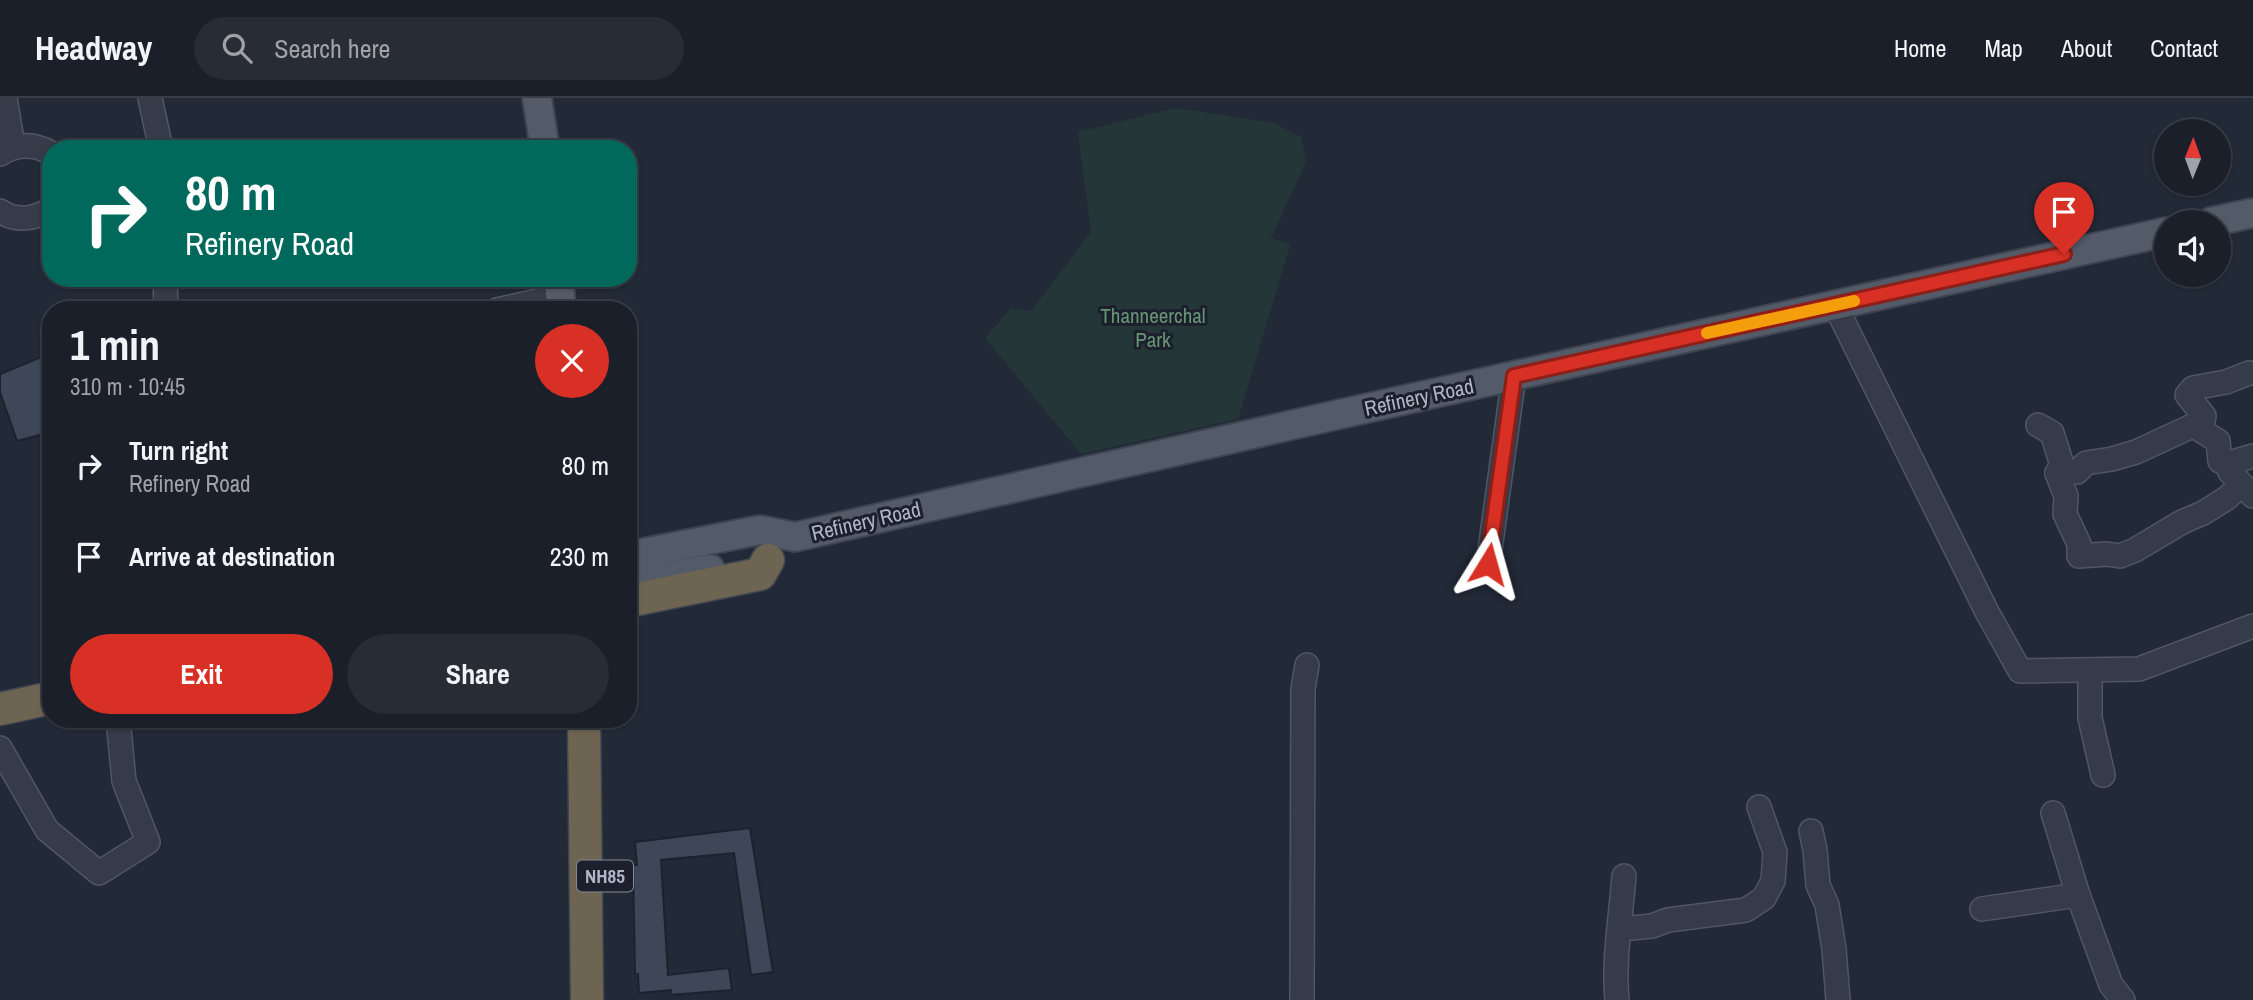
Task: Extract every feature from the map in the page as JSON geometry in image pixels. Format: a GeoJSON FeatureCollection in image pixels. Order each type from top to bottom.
{"type":"FeatureCollection","features":[{"type":"Feature","properties":{"kind":"highway"},"geometry":{"type":"LineString","coordinates":[[637,599],[760,574],[768,559]]}},
{"type":"Feature","properties":{"kind":"highway"},"geometry":{"type":"LineString","coordinates":[[2,702],[42,699]]}},
{"type":"Feature","properties":{"kind":"highway"},"geometry":{"type":"LineString","coordinates":[[576,728],[585,752]]}},
{"type":"Feature","properties":{"kind":"highway","name":"NH85"},"geometry":{"type":"LineString","coordinates":[[584,728],[587,1000]]}},
{"type":"Feature","properties":{"kind":"highway","name":"NH85"},"geometry":{"type":"LineString","coordinates":[[605,1000],[606,728]]}},
{"type":"Feature","properties":{"kind":"main road"},"geometry":{"type":"LineString","coordinates":[[537,98],[544,140]]}},
{"type":"Feature","properties":{"kind":"main road"},"geometry":{"type":"LineString","coordinates":[[2231,218],[2253,213]]}},
{"type":"Feature","properties":{"kind":"main road","name":"Refinery Road"},"geometry":{"type":"LineString","coordinates":[[637,554],[760,530],[795,537],[2154,235]]}},
{"type":"Feature","properties":{"kind":"main road","name":"Refinery Road"},"geometry":{"type":"LineString","coordinates":[[637,581],[768,559],[795,537]]}},
{"type":"Feature","properties":{"kind":"street"},"geometry":{"type":"LineString","coordinates":[[5,98],[7,150],[32,146],[42,150]]}},
{"type":"Feature","properties":{"kind":"street"},"geometry":{"type":"LineString","coordinates":[[150,98],[159,140]]}},
{"type":"Feature","properties":{"kind":"street"},"geometry":{"type":"LineString","coordinates":[[0,211],[22,219],[42,214]]}},
{"type":"Feature","properties":{"kind":"street"},"geometry":{"type":"LineString","coordinates":[[535,301],[560,295]]}},
{"type":"Feature","properties":{"kind":"street"},"geometry":{"type":"LineString","coordinates":[[1835,305],[1987,612],[2020,671],[2139,669],[2253,626]]}},
{"type":"Feature","properties":{"kind":"street"},"geometry":{"type":"LineString","coordinates":[[2241,483],[2220,461],[2218,441],[2200,430],[2204,416],[2187,395],[2193,388],[2226,382],[2249,373]]}},
{"type":"Feature","properties":{"kind":"street"},"geometry":{"type":"LineString","coordinates":[[1488,564],[1514,376]]}},
{"type":"Feature","properties":{"kind":"street"},"geometry":{"type":"LineString","coordinates":[[2057,473],[2077,472],[2086,463],[2136,453],[2203,421]]}},
{"type":"Feature","properties":{"kind":"street"},"geometry":{"type":"LineString","coordinates":[[2038,425],[2052,433],[2062,465],[2057,473]]}},
{"type":"Feature","properties":{"kind":"street"},"geometry":{"type":"LineString","coordinates":[[2241,483],[2236,461],[2253,456]]}},
{"type":"Feature","properties":{"kind":"street"},"geometry":{"type":"LineString","coordinates":[[2057,473],[2066,496],[2065,514],[2079,544],[2079,556],[2120,556],[2135,550],[2227,498],[2241,483]]}},
{"type":"Feature","properties":{"kind":"street"},"geometry":{"type":"LineString","coordinates":[[1302,1000],[1303,689],[1307,665]]}},
{"type":"Feature","properties":{"kind":"street"},"geometry":{"type":"LineString","coordinates":[[2090,670],[2090,718],[2103,775]]}},
{"type":"Feature","properties":{"kind":"street"},"geometry":{"type":"LineString","coordinates":[[0,748],[47,830],[99,873],[148,842],[124,781],[119,728]]}},
{"type":"Feature","properties":{"kind":"street"},"geometry":{"type":"LineString","coordinates":[[1620,929],[1746,910],[1764,898],[1773,881],[1775,852],[1759,807]]}},
{"type":"Feature","properties":{"kind":"street"},"geometry":{"type":"LineString","coordinates":[[2053,813],[2078,895],[2111,985],[2123,1000]]}},
{"type":"Feature","properties":{"kind":"street"},"geometry":{"type":"LineString","coordinates":[[1811,831],[1818,885],[1827,905],[1838,1000]]}},
{"type":"Feature","properties":{"kind":"street"},"geometry":{"type":"LineString","coordinates":[[1617,1000],[1615,975],[1624,876]]}},
{"type":"Feature","properties":{"kind":"street"},"geometry":{"type":"LineString","coordinates":[[1982,909],[2078,895]]}},
{"type":"Feature","properties":{"kind":"green space","name":"Thanneerchal Park"},"geometry":{"type":"Polygon","coordinates":[[[1175,108],[1274,123],[1301,137],[1306,162],[1271,238],[1290,245],[1238,419],[1081,454],[985,338],[1011,308],[1031,311],[1091,232],[1078,132],[1175,108]]]}},
{"type":"Feature","properties":{"kind":"building"},"geometry":{"type":"Polygon","coordinates":[[[42,357],[42,434],[17,441],[0,392],[0,374],[42,357]]]}},
{"type":"Feature","properties":{"kind":"building"},"geometry":{"type":"Polygon","coordinates":[[[750,828],[773,972],[751,975],[734,853],[661,860],[668,975],[729,968],[732,990],[670,995],[671,990],[639,993],[638,974],[635,974],[635,842],[750,828]]]}},
{"type":"Feature","properties":{"kind":"slow traffic"},"geometry":{"type":"LineString","coordinates":[[1707,333],[1854,301]]}},
{"type":"Feature","properties":{"kind":"route"},"geometry":{"type":"LineString","coordinates":[[1488,564],[1514,376],[2064,254]]}}]}
